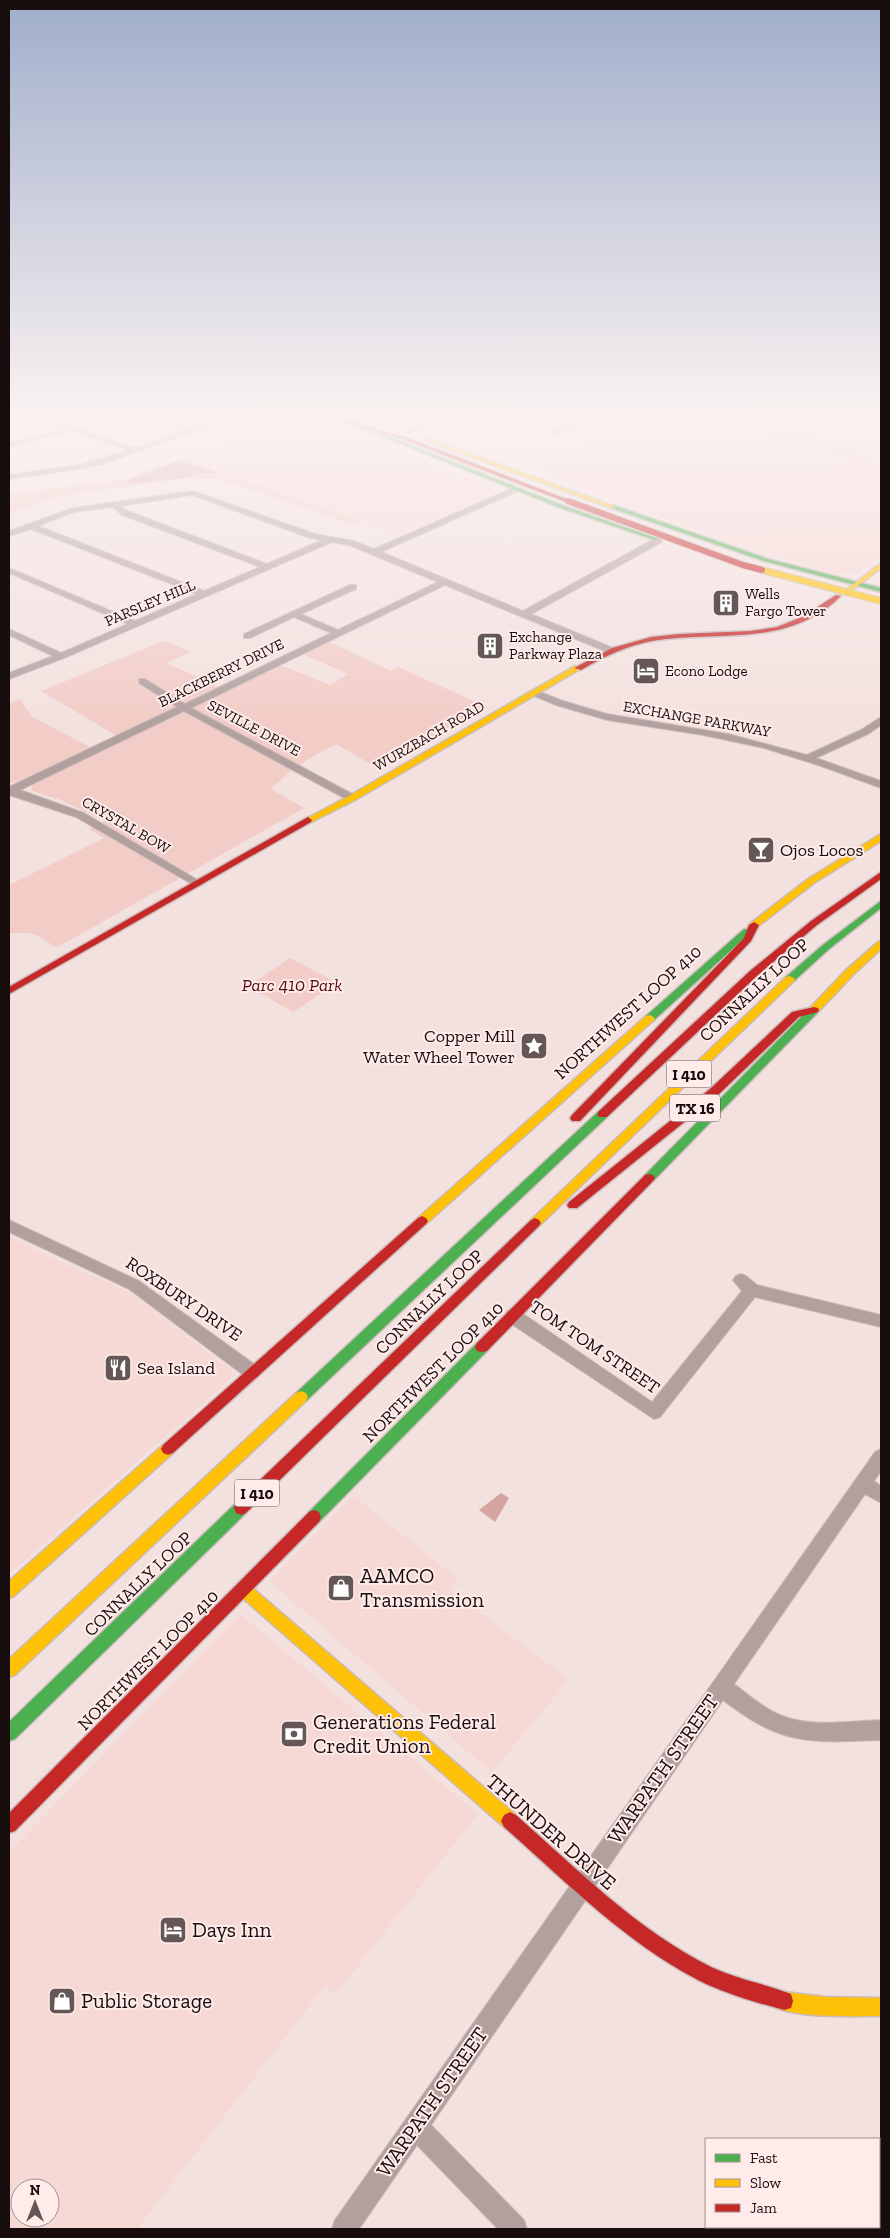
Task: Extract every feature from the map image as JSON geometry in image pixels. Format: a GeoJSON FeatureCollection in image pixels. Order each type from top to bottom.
{"type":"FeatureCollection","features":[{"type":"Feature","properties":{"kind":"main road"},"geometry":{"type":"LineString","coordinates":[[596,518],[744,570],[881,607]]}},
{"type":"Feature","properties":{"kind":"main road"},"geometry":{"type":"LineString","coordinates":[[618,518],[613,520],[617,526],[630,531]]}},
{"type":"Feature","properties":{"kind":"main road"},"geometry":{"type":"LineString","coordinates":[[626,518],[743,565],[881,601]]}},
{"type":"Feature","properties":{"kind":"main road"},"geometry":{"type":"LineString","coordinates":[[633,518],[757,562],[881,596]]}},
{"type":"Feature","properties":{"kind":"main road"},"geometry":{"type":"LineString","coordinates":[[640,518],[667,526]]}},
{"type":"Feature","properties":{"kind":"main road"},"geometry":{"type":"LineString","coordinates":[[642,518],[791,568],[881,590]]}},
{"type":"Feature","properties":{"kind":"main road","name":"WURZBACH ROAD"},"geometry":{"type":"LineString","coordinates":[[9,991],[610,650],[647,639],[669,636],[746,634],[776,628],[804,618],[857,585],[881,565]]}},
{"type":"Feature","properties":{"kind":"main road","name":"NORTHWEST LOOP 410"},"geometry":{"type":"LineString","coordinates":[[9,1591],[684,985],[754,925],[811,881],[881,837]]}},
{"type":"Feature","properties":{"kind":"main road","name":"CONNALLY LOOP"},"geometry":{"type":"LineString","coordinates":[[9,1669],[550,1162],[774,956],[829,912],[881,875]]}},
{"type":"Feature","properties":{"kind":"main road","name":"CONNALLY LOOP"},"geometry":{"type":"LineString","coordinates":[[9,1733],[786,981],[881,904]]}},
{"type":"Feature","properties":{"kind":"main road"},"geometry":{"type":"LineString","coordinates":[[550,1162],[563,1134],[748,939],[754,925]]}},
{"type":"Feature","properties":{"kind":"main road","name":"NORTHWEST LOOP 410"},"geometry":{"type":"LineString","coordinates":[[9,1825],[514,1316],[849,973],[881,944]]}},
{"type":"Feature","properties":{"kind":"main road","name":"TX 16"},"geometry":{"type":"LineString","coordinates":[[505,1253],[588,1195],[726,1082],[796,1014],[814,1010]]}},
{"type":"Feature","properties":{"kind":"main road","name":"THUNDER DRIVE"},"geometry":{"type":"LineString","coordinates":[[243,1589],[583,1884],[625,1923],[668,1952],[714,1978],[757,1994],[791,2003],[826,2007],[881,2007]]}},
{"type":"Feature","properties":{"kind":"street"},"geometry":{"type":"LineString","coordinates":[[9,534],[51,518]]}},
{"type":"Feature","properties":{"kind":"street"},"geometry":{"type":"LineString","coordinates":[[139,518],[267,567]]}},
{"type":"Feature","properties":{"kind":"street"},"geometry":{"type":"LineString","coordinates":[[267,518],[330,540],[351,543],[610,650]]}},
{"type":"Feature","properties":{"kind":"street"},"geometry":{"type":"LineString","coordinates":[[374,552],[452,518]]}},
{"type":"Feature","properties":{"kind":"street"},"geometry":{"type":"LineString","coordinates":[[31,526],[204,594]]}},
{"type":"Feature","properties":{"kind":"street","name":"PARSLEY HILL"},"geometry":{"type":"LineString","coordinates":[[9,676],[61,656],[330,540]]}},
{"type":"Feature","properties":{"kind":"street"},"geometry":{"type":"LineString","coordinates":[[524,614],[658,540]]}},
{"type":"Feature","properties":{"kind":"street"},"geometry":{"type":"LineString","coordinates":[[9,570],[136,624]]}},
{"type":"Feature","properties":{"kind":"street","name":"BLACKBERRY DRIVE"},"geometry":{"type":"LineString","coordinates":[[10,791],[185,708],[336,632],[444,582]]}},
{"type":"Feature","properties":{"kind":"street"},"geometry":{"type":"LineString","coordinates":[[246,636],[353,587]]}},
{"type":"Feature","properties":{"kind":"street"},"geometry":{"type":"LineString","coordinates":[[294,614],[336,632]]}},
{"type":"Feature","properties":{"kind":"street"},"geometry":{"type":"LineString","coordinates":[[9,632],[61,656]]}},
{"type":"Feature","properties":{"kind":"street","name":"SEVILLE DRIVE"},"geometry":{"type":"LineString","coordinates":[[142,681],[185,708],[352,798]]}},
{"type":"Feature","properties":{"kind":"street","name":"EXCHANGE PARKWAY"},"geometry":{"type":"LineString","coordinates":[[535,693],[596,716],[727,737],[809,758],[881,784]]}},
{"type":"Feature","properties":{"kind":"street"},"geometry":{"type":"LineString","coordinates":[[809,758],[821,750],[866,732],[881,720]]}},
{"type":"Feature","properties":{"kind":"street","name":"CRYSTAL BOW"},"geometry":{"type":"LineString","coordinates":[[10,791],[80,815],[197,884]]}},
{"type":"Feature","properties":{"kind":"street","name":"ROXBURY DRIVE"},"geometry":{"type":"LineString","coordinates":[[9,1226],[134,1285],[252,1372]]}},
{"type":"Feature","properties":{"kind":"street","name":"TOM TOM STREET"},"geometry":{"type":"LineString","coordinates":[[514,1316],[654,1412],[746,1285],[881,1320]]}},
{"type":"Feature","properties":{"kind":"street","name":"WARPATH STREET"},"geometry":{"type":"LineString","coordinates":[[344,2229],[881,1458]]}},
{"type":"Feature","properties":{"kind":"street"},"geometry":{"type":"LineString","coordinates":[[863,1484],[881,1495]]}},
{"type":"Feature","properties":{"kind":"street"},"geometry":{"type":"LineString","coordinates":[[721,1686],[753,1710],[785,1727],[805,1730],[881,1730]]}},
{"type":"Feature","properties":{"kind":"street"},"geometry":{"type":"LineString","coordinates":[[415,2126],[515,2229]]}},
{"type":"Feature","properties":{"kind":"shaded area"},"geometry":{"type":"Polygon","coordinates":[[[351,518],[436,518],[399,535],[351,518]]]}},
{"type":"Feature","properties":{"kind":"shaded area"},"geometry":{"type":"Polygon","coordinates":[[[664,518],[881,518],[881,555],[859,573],[834,574],[709,535],[664,518]]]}},
{"type":"Feature","properties":{"kind":"shaded area"},"geometry":{"type":"Polygon","coordinates":[[[9,1236],[43,1254],[133,1294],[236,1374],[9,1574],[9,1236]]]}},
{"type":"Feature","properties":{"kind":"shaded area"},"geometry":{"type":"Polygon","coordinates":[[[501,1493],[509,1498],[495,1522],[479,1510],[501,1493]]]}},
{"type":"Feature","properties":{"kind":"shaded area"},"geometry":{"type":"Polygon","coordinates":[[[354,1496],[457,1578],[450,1589],[569,1680],[492,1772],[269,1581],[354,1496]]]}},
{"type":"Feature","properties":{"kind":"shaded area"},"geometry":{"type":"Polygon","coordinates":[[[240,1614],[478,1814],[335,1995],[325,1986],[137,2229],[9,2229],[9,1852],[240,1614]]]}},
{"type":"Feature","properties":{"kind":"green space"},"geometry":{"type":"Polygon","coordinates":[[[333,518],[352,518],[362,522],[355,526],[333,518]]]}},
{"type":"Feature","properties":{"kind":"green space"},"geometry":{"type":"Polygon","coordinates":[[[325,640],[391,671],[398,667],[487,707],[377,768],[336,744],[318,754],[294,769],[271,789],[304,808],[58,947],[55,947],[39,936],[29,933],[9,933],[9,885],[104,838],[89,829],[105,821],[61,800],[31,791],[32,785],[124,740],[41,691],[164,641],[191,652],[167,663],[224,690],[278,664],[330,685],[348,674],[300,653],[325,640]]]}},
{"type":"Feature","properties":{"kind":"green space"},"geometry":{"type":"Polygon","coordinates":[[[20,699],[32,717],[94,749],[19,781],[9,783],[9,703],[20,699]]]}},
{"type":"Feature","properties":{"kind":"green space","name":"Parc 410 Park"},"geometry":{"type":"Polygon","coordinates":[[[290,958],[337,983],[293,1012],[248,986],[290,958]]]}},
{"type":"Feature","properties":{"kind":"traffic: fast"},"geometry":{"type":"LineString","coordinates":[[596,518],[656,539]]}},
{"type":"Feature","properties":{"kind":"traffic: fast"},"geometry":{"type":"LineString","coordinates":[[646,518],[766,560],[881,590]]}},
{"type":"Feature","properties":{"kind":"traffic: fast"},"geometry":{"type":"LineString","coordinates":[[790,979],[826,947],[881,904]]}},
{"type":"Feature","properties":{"kind":"traffic: fast"},"geometry":{"type":"LineString","coordinates":[[650,1018],[746,932]]}},
{"type":"Feature","properties":{"kind":"traffic: fast"},"geometry":{"type":"LineString","coordinates":[[649,1178],[814,1010]]}},
{"type":"Feature","properties":{"kind":"traffic: fast"},"geometry":{"type":"LineString","coordinates":[[301,1397],[603,1114]]}},
{"type":"Feature","properties":{"kind":"traffic: fast"},"geometry":{"type":"LineString","coordinates":[[314,1517],[482,1347]]}},
{"type":"Feature","properties":{"kind":"traffic: fast"},"geometry":{"type":"LineString","coordinates":[[9,1733],[241,1508]]}},
{"type":"Feature","properties":{"kind":"traffic: slow"},"geometry":{"type":"LineString","coordinates":[[849,590],[881,565]]}},
{"type":"Feature","properties":{"kind":"traffic: slow"},"geometry":{"type":"LineString","coordinates":[[762,570],[881,601]]}},
{"type":"Feature","properties":{"kind":"traffic: slow"},"geometry":{"type":"LineString","coordinates":[[308,820],[352,798],[578,668]]}},
{"type":"Feature","properties":{"kind":"traffic: slow"},"geometry":{"type":"LineString","coordinates":[[754,925],[811,881],[881,837]]}},
{"type":"Feature","properties":{"kind":"traffic: slow"},"geometry":{"type":"LineString","coordinates":[[814,1010],[849,973],[881,944]]}},
{"type":"Feature","properties":{"kind":"traffic: slow"},"geometry":{"type":"LineString","coordinates":[[535,1223],[790,979]]}},
{"type":"Feature","properties":{"kind":"traffic: slow"},"geometry":{"type":"LineString","coordinates":[[422,1221],[650,1018]]}},
{"type":"Feature","properties":{"kind":"traffic: slow"},"geometry":{"type":"LineString","coordinates":[[9,1669],[301,1397]]}},
{"type":"Feature","properties":{"kind":"traffic: slow"},"geometry":{"type":"LineString","coordinates":[[9,1591],[168,1449]]}},
{"type":"Feature","properties":{"kind":"traffic: slow"},"geometry":{"type":"LineString","coordinates":[[243,1589],[510,1821]]}},
{"type":"Feature","properties":{"kind":"traffic: slow"},"geometry":{"type":"LineString","coordinates":[[784,2001],[826,2006],[881,2007]]}},
{"type":"Feature","properties":{"kind":"traffic: jam"},"geometry":{"type":"LineString","coordinates":[[616,518],[743,565],[762,570]]}},
{"type":"Feature","properties":{"kind":"traffic: jam"},"geometry":{"type":"LineString","coordinates":[[578,668],[615,650],[651,639],[750,633],[778,628],[804,618],[838,596]]}},
{"type":"Feature","properties":{"kind":"traffic: jam"},"geometry":{"type":"LineString","coordinates":[[9,991],[308,820]]}},
{"type":"Feature","properties":{"kind":"traffic: jam"},"geometry":{"type":"LineString","coordinates":[[603,1114],[754,973],[814,923],[881,875]]}},
{"type":"Feature","properties":{"kind":"traffic: jam"},"geometry":{"type":"LineString","coordinates":[[576,1118],[748,939],[754,925]]}},
{"type":"Feature","properties":{"kind":"traffic: jam"},"geometry":{"type":"LineString","coordinates":[[573,1205],[714,1092],[796,1014],[814,1010]]}},
{"type":"Feature","properties":{"kind":"traffic: jam"},"geometry":{"type":"LineString","coordinates":[[482,1347],[649,1178]]}},
{"type":"Feature","properties":{"kind":"traffic: jam"},"geometry":{"type":"LineString","coordinates":[[168,1449],[422,1221]]}},
{"type":"Feature","properties":{"kind":"traffic: jam"},"geometry":{"type":"LineString","coordinates":[[241,1508],[535,1223]]}},
{"type":"Feature","properties":{"kind":"traffic: jam"},"geometry":{"type":"LineString","coordinates":[[9,1825],[314,1517]]}},
{"type":"Feature","properties":{"kind":"traffic: jam"},"geometry":{"type":"LineString","coordinates":[[510,1821],[604,1904],[669,1953],[705,1973],[743,1990],[784,2001]]}},
{"type":"Feature","properties":{"kind":"place","name":"Wells Fargo Tower"},"geometry":{"type":"Point","coordinates":[726,603]}},
{"type":"Feature","properties":{"kind":"place","name":"Exchange Parkway Plaza"},"geometry":{"type":"Point","coordinates":[490,646]}},
{"type":"Feature","properties":{"kind":"place","name":"Econo Lodge"},"geometry":{"type":"Point","coordinates":[646,671]}},
{"type":"Feature","properties":{"kind":"place","name":"Ojos Locos"},"geometry":{"type":"Point","coordinates":[761,850]}},
{"type":"Feature","properties":{"kind":"place","name":"Copper Mill Water Wheel Tower"},"geometry":{"type":"Point","coordinates":[534,1046]}},
{"type":"Feature","properties":{"kind":"place","name":"Sea Island"},"geometry":{"type":"Point","coordinates":[118,1368]}},
{"type":"Feature","properties":{"kind":"place","name":"AAMCO Transmission"},"geometry":{"type":"Point","coordinates":[341,1588]}},
{"type":"Feature","properties":{"kind":"place","name":"Generations Federal Credit Union"},"geometry":{"type":"Point","coordinates":[294,1734]}},
{"type":"Feature","properties":{"kind":"place","name":"Days Inn"},"geometry":{"type":"Point","coordinates":[173,1930]}},
{"type":"Feature","properties":{"kind":"place","name":"Public Storage"},"geometry":{"type":"Point","coordinates":[62,2001]}}]}
